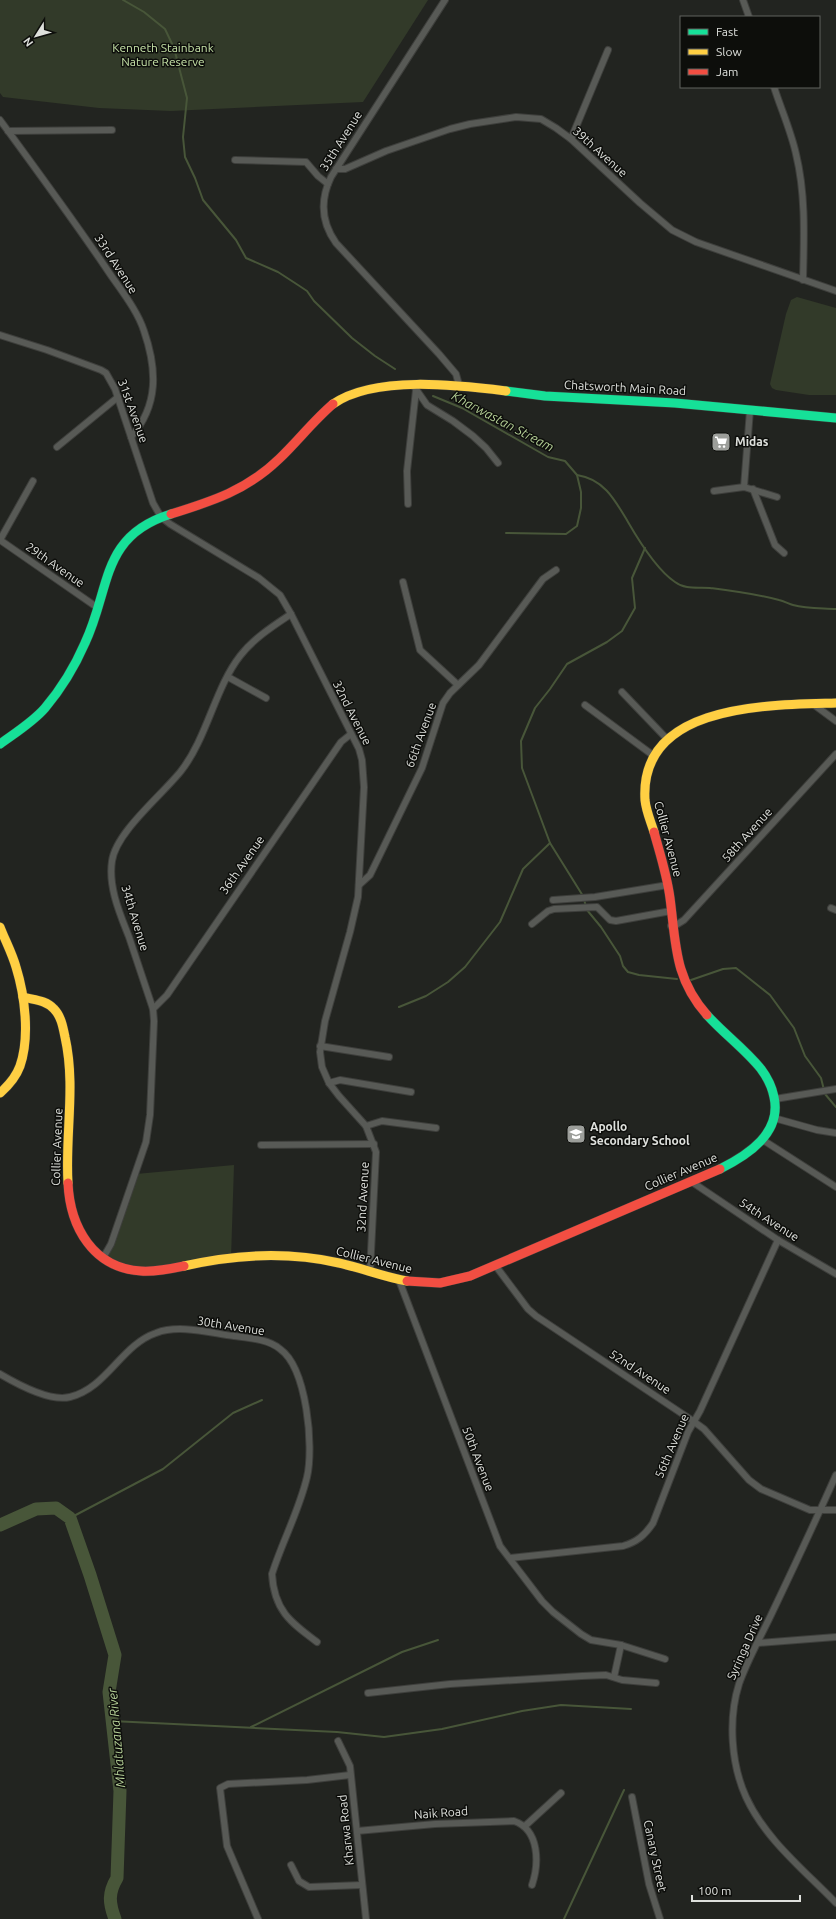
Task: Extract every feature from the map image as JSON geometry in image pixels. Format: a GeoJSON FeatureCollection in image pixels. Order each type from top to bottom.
{"type":"FeatureCollection","features":[{"type":"Feature","properties":{"kind":"street","name":"35th Avenue"},"geometry":{"type":"LineString","coordinates":[[445,0],[336,169],[328,184],[323,210],[325,224],[332,236],[439,354],[456,374],[459,385]]}},
{"type":"Feature","properties":{"kind":"street"},"geometry":{"type":"LineString","coordinates":[[743,0],[749,16]]}},
{"type":"Feature","properties":{"kind":"street"},"geometry":{"type":"LineString","coordinates":[[571,139],[608,50]]}},
{"type":"Feature","properties":{"kind":"street"},"geometry":{"type":"LineString","coordinates":[[774,88],[796,154],[799,170],[803,203],[803,280]]}},
{"type":"Feature","properties":{"kind":"street","name":"39th Avenue"},"geometry":{"type":"LineString","coordinates":[[336,169],[345,169],[386,151],[450,129],[494,120],[516,118],[541,119],[571,139],[640,203],[672,230],[696,242],[836,291]]}},
{"type":"Feature","properties":{"kind":"street","name":"33rd Avenue"},"geometry":{"type":"LineString","coordinates":[[0,120],[71,216],[118,285],[144,330],[152,360],[154,381],[153,393],[146,415],[131,436]]}},
{"type":"Feature","properties":{"kind":"street"},"geometry":{"type":"LineString","coordinates":[[8,131],[112,130]]}},
{"type":"Feature","properties":{"kind":"street"},"geometry":{"type":"LineString","coordinates":[[235,160],[306,162],[318,176],[328,184]]}},
{"type":"Feature","properties":{"kind":"street","name":"31st Avenue"},"geometry":{"type":"LineString","coordinates":[[0,335],[47,350],[101,370],[106,374],[112,381],[153,503],[161,517]]}},
{"type":"Feature","properties":{"kind":"street","name":"Chatsworth Main Road"},"geometry":{"type":"LineString","coordinates":[[0,744],[38,716],[57,693],[86,642],[98,608],[108,570],[118,550],[136,530],[161,517],[216,500],[238,490],[260,475],[279,459],[321,414],[352,393],[372,388],[414,388],[459,385],[545,396],[675,403],[836,418]]}},
{"type":"Feature","properties":{"kind":"street"},"geometry":{"type":"LineString","coordinates":[[414,388],[427,405],[453,420],[486,448],[498,463]]}},
{"type":"Feature","properties":{"kind":"street"},"geometry":{"type":"LineString","coordinates":[[408,504],[407,471],[414,388]]}},
{"type":"Feature","properties":{"kind":"street"},"geometry":{"type":"LineString","coordinates":[[57,447],[118,397]]}},
{"type":"Feature","properties":{"kind":"street"},"geometry":{"type":"LineString","coordinates":[[744,487],[750,410]]}},
{"type":"Feature","properties":{"kind":"street"},"geometry":{"type":"LineString","coordinates":[[0,540],[33,481]]}},
{"type":"Feature","properties":{"kind":"street"},"geometry":{"type":"LineString","coordinates":[[714,492],[744,487],[777,497]]}},
{"type":"Feature","properties":{"kind":"street"},"geometry":{"type":"LineString","coordinates":[[753,490],[775,545],[784,553]]}},
{"type":"Feature","properties":{"kind":"street","name":"32nd Avenue"},"geometry":{"type":"LineString","coordinates":[[161,517],[276,590],[291,614],[351,734],[358,749],[364,770],[359,885],[350,932],[332,993],[320,1046],[322,1067],[329,1083],[338,1096],[366,1126],[374,1144],[377,1161],[370,1272]]}},
{"type":"Feature","properties":{"kind":"street","name":"29th Avenue"},"geometry":{"type":"LineString","coordinates":[[0,540],[98,608]]}},
{"type":"Feature","properties":{"kind":"street","name":"66th Avenue"},"geometry":{"type":"LineString","coordinates":[[359,885],[370,875],[422,768],[444,703],[458,685],[479,665],[544,579],[556,570]]}},
{"type":"Feature","properties":{"kind":"street"},"geometry":{"type":"LineString","coordinates":[[403,582],[420,650],[458,685]]}},
{"type":"Feature","properties":{"kind":"street","name":"34th Avenue"},"geometry":{"type":"LineString","coordinates":[[103,1258],[111,1244],[146,1142],[150,1115],[153,1009],[114,891],[112,870],[114,854],[126,832],[176,778],[188,762],[234,664],[246,648],[291,614]]}},
{"type":"Feature","properties":{"kind":"street"},"geometry":{"type":"LineString","coordinates":[[228,677],[266,698]]}},
{"type":"Feature","properties":{"kind":"street"},"geometry":{"type":"LineString","coordinates":[[622,692],[667,739]]}},
{"type":"Feature","properties":{"kind":"street","name":"Collier Avenue"},"geometry":{"type":"LineString","coordinates":[[23,997],[41,1001],[52,1007],[56,1012],[63,1028],[71,1067],[71,1097],[66,1175],[68,1196],[76,1228],[88,1244],[103,1258],[119,1266],[147,1272],[237,1257],[283,1255],[340,1263],[399,1280],[420,1283],[453,1281],[495,1265],[692,1182],[730,1164],[763,1140],[771,1127],[774,1118],[775,1099],[770,1081],[761,1069],[702,1008],[690,992],[677,962],[671,926],[668,886],[644,788],[646,773],[654,756],[667,739],[692,723],[725,712],[749,707],[836,703]]}},
{"type":"Feature","properties":{"kind":"street"},"geometry":{"type":"LineString","coordinates":[[813,704],[836,721]]}},
{"type":"Feature","properties":{"kind":"street"},"geometry":{"type":"LineString","coordinates":[[585,705],[654,756]]}},
{"type":"Feature","properties":{"kind":"street","name":"36th Avenue"},"geometry":{"type":"LineString","coordinates":[[153,1009],[167,995],[341,742],[351,734]]}},
{"type":"Feature","properties":{"kind":"street","name":"58th Avenue"},"geometry":{"type":"LineString","coordinates":[[671,926],[684,920],[836,754]]}},
{"type":"Feature","properties":{"kind":"street"},"geometry":{"type":"LineString","coordinates":[[553,900],[588,897],[668,886]]}},
{"type":"Feature","properties":{"kind":"street"},"geometry":{"type":"LineString","coordinates":[[532,924],[548,911],[581,907],[592,906],[599,908],[610,920],[616,922],[671,911]]}},
{"type":"Feature","properties":{"kind":"street"},"geometry":{"type":"LineString","coordinates":[[0,927],[18,971],[23,997],[24,1046],[22,1057],[15,1076],[0,1093]]}},
{"type":"Feature","properties":{"kind":"street"},"geometry":{"type":"LineString","coordinates":[[320,1046],[389,1057]]}},
{"type":"Feature","properties":{"kind":"street"},"geometry":{"type":"LineString","coordinates":[[329,1083],[340,1080],[411,1092]]}},
{"type":"Feature","properties":{"kind":"street"},"geometry":{"type":"LineString","coordinates":[[775,1099],[835,1089]]}},
{"type":"Feature","properties":{"kind":"street"},"geometry":{"type":"LineString","coordinates":[[774,1118],[817,1130],[836,1133]]}},
{"type":"Feature","properties":{"kind":"street"},"geometry":{"type":"LineString","coordinates":[[366,1126],[382,1122],[436,1128]]}},
{"type":"Feature","properties":{"kind":"street"},"geometry":{"type":"LineString","coordinates":[[763,1140],[836,1187]]}},
{"type":"Feature","properties":{"kind":"street"},"geometry":{"type":"LineString","coordinates":[[261,1145],[374,1144]]}},
{"type":"Feature","properties":{"kind":"street","name":"54th Avenue"},"geometry":{"type":"LineString","coordinates":[[692,1182],[778,1240],[836,1274]]}},
{"type":"Feature","properties":{"kind":"street","name":"56th Avenue"},"geometry":{"type":"LineString","coordinates":[[510,1558],[608,1549],[623,1546],[638,1540],[646,1533],[653,1523],[688,1432],[778,1240]]}},
{"type":"Feature","properties":{"kind":"street","name":"52nd Avenue"},"geometry":{"type":"LineString","coordinates":[[495,1265],[528,1308],[545,1323],[694,1421],[704,1429],[754,1485],[810,1510],[836,1510]]}},
{"type":"Feature","properties":{"kind":"street","name":"50th Avenue"},"geometry":{"type":"LineString","coordinates":[[399,1280],[496,1538],[542,1601],[570,1626],[592,1640],[621,1644],[665,1660]]}},
{"type":"Feature","properties":{"kind":"street","name":"30th Avenue"},"geometry":{"type":"LineString","coordinates":[[0,1374],[51,1398],[69,1398],[92,1388],[134,1346],[145,1338],[167,1330],[189,1330],[249,1338],[270,1343],[284,1352],[298,1373],[310,1430],[309,1464],[303,1492],[272,1574],[273,1586],[276,1599],[285,1613],[293,1623],[317,1642]]}},
{"type":"Feature","properties":{"kind":"street","name":"Syringa Drive"},"geometry":{"type":"LineString","coordinates":[[836,1475],[739,1684],[733,1728],[734,1751],[740,1782],[754,1812],[774,1840],[836,1904]]}},
{"type":"Feature","properties":{"kind":"street"},"geometry":{"type":"LineString","coordinates":[[758,1643],[836,1637]]}},
{"type":"Feature","properties":{"kind":"street"},"geometry":{"type":"LineString","coordinates":[[614,1677],[621,1644]]}},
{"type":"Feature","properties":{"kind":"street"},"geometry":{"type":"LineString","coordinates":[[368,1693],[469,1682],[582,1676],[614,1677],[622,1680],[656,1684]]}},
{"type":"Feature","properties":{"kind":"street","name":"Kharwa Road"},"geometry":{"type":"LineString","coordinates":[[338,1741],[350,1766],[366,1919]]}},
{"type":"Feature","properties":{"kind":"street"},"geometry":{"type":"LineString","coordinates":[[258,1919],[227,1846],[220,1791],[222,1787],[228,1784],[307,1780],[350,1775]]}},
{"type":"Feature","properties":{"kind":"street"},"geometry":{"type":"LineString","coordinates":[[532,1885],[536,1872],[536,1858],[531,1835],[525,1826],[561,1793]]}},
{"type":"Feature","properties":{"kind":"street","name":"Canary Street"},"geometry":{"type":"LineString","coordinates":[[632,1797],[649,1884],[660,1919]]}},
{"type":"Feature","properties":{"kind":"street","name":"Naik Road"},"geometry":{"type":"LineString","coordinates":[[357,1831],[505,1820],[514,1821],[525,1826]]}},
{"type":"Feature","properties":{"kind":"street"},"geometry":{"type":"LineString","coordinates":[[291,1865],[299,1882],[309,1887],[362,1886]]}},
{"type":"Feature","properties":{"kind":"green space","name":"Kenneth Stainbank Nature Reserve"},"geometry":{"type":"Polygon","coordinates":[[[0,0],[428,0],[363,102],[171,111],[99,108],[3,97],[0,93],[0,0]]]}},
{"type":"Feature","properties":{"kind":"green space"},"geometry":{"type":"Polygon","coordinates":[[[797,297],[836,308],[836,395],[809,395],[776,390],[772,388],[770,384],[786,314],[791,300],[797,297]]]}},
{"type":"Feature","properties":{"kind":"green space"},"geometry":{"type":"Polygon","coordinates":[[[234,1165],[231,1258],[147,1273],[103,1258],[136,1174],[234,1165]]]}},
{"type":"Feature","properties":{"kind":"waterway","name":"Kharwastan Stream"},"geometry":{"type":"LineString","coordinates":[[123,0],[144,12],[165,29],[174,48],[187,98],[183,137],[185,157],[203,200],[236,240],[246,258],[278,272],[307,291],[314,301],[352,338],[395,369]]}},
{"type":"Feature","properties":{"kind":"waterway","name":"Kharwastan Stream"},"geometry":{"type":"LineString","coordinates":[[433,396],[462,408],[548,457],[565,461],[577,475],[581,492],[581,508],[577,526],[566,534],[506,533]]}},
{"type":"Feature","properties":{"kind":"waterway"},"geometry":{"type":"LineString","coordinates":[[577,475],[595,481],[608,492],[649,555],[668,577],[679,585],[692,588],[710,588],[754,594],[804,607],[836,609]]}},
{"type":"Feature","properties":{"kind":"waterway"},"geometry":{"type":"LineString","coordinates":[[645,548],[632,578],[635,608],[622,631],[607,642],[567,664],[535,708],[521,741],[522,768],[550,843],[583,896],[587,910],[601,927],[620,956],[623,966],[628,972],[639,975],[677,979]]}},
{"type":"Feature","properties":{"kind":"waterway"},"geometry":{"type":"LineString","coordinates":[[399,1007],[426,996],[448,982],[465,967],[500,922],[523,869],[550,843]]}},
{"type":"Feature","properties":{"kind":"waterway"},"geometry":{"type":"LineString","coordinates":[[691,980],[723,969],[736,968],[770,995],[794,1028],[805,1056],[821,1078],[825,1094],[836,1107]]}},
{"type":"Feature","properties":{"kind":"waterway"},"geometry":{"type":"LineString","coordinates":[[70,1518],[163,1469],[233,1413],[262,1400]]}},
{"type":"Feature","properties":{"kind":"waterway","name":"Mhlatuzana River"},"geometry":{"type":"LineString","coordinates":[[0,1525],[36,1509],[56,1508],[70,1518],[90,1575],[115,1655],[109,1692],[120,1791],[117,1878],[112,1888],[110,1898],[115,1919]]}},
{"type":"Feature","properties":{"kind":"waterway"},"geometry":{"type":"LineString","coordinates":[[251,1727],[402,1652],[438,1640]]}},
{"type":"Feature","properties":{"kind":"waterway"},"geometry":{"type":"LineString","coordinates":[[112,1721],[337,1732],[384,1737],[442,1729],[522,1711],[561,1705],[631,1709]]}},
{"type":"Feature","properties":{"kind":"waterway"},"geometry":{"type":"LineString","coordinates":[[564,1919],[624,1790]]}},
{"type":"Feature","properties":{"kind":"traffic: fast"},"geometry":{"type":"LineString","coordinates":[[506,391],[545,396],[675,403],[836,418]]}},
{"type":"Feature","properties":{"kind":"traffic: fast"},"geometry":{"type":"LineString","coordinates":[[0,744],[35,718],[51,701],[67,677],[85,643],[111,566],[119,550],[131,536],[148,524],[171,514]]}},
{"type":"Feature","properties":{"kind":"traffic: fast"},"geometry":{"type":"LineString","coordinates":[[707,1015],[761,1069],[767,1079],[774,1097],[775,1110],[773,1121],[768,1132],[752,1150],[720,1169]]}},
{"type":"Feature","properties":{"kind":"traffic: slow"},"geometry":{"type":"LineString","coordinates":[[333,404],[350,395],[371,389],[417,384],[464,386],[506,391]]}},
{"type":"Feature","properties":{"kind":"traffic: slow"},"geometry":{"type":"LineString","coordinates":[[654,832],[647,812],[645,800],[649,768],[663,744],[685,727],[714,716],[745,709],[777,705],[836,703]]}},
{"type":"Feature","properties":{"kind":"traffic: slow"},"geometry":{"type":"LineString","coordinates":[[0,927],[13,957],[19,978],[24,1003],[26,1030],[20,1066],[12,1081],[0,1093]]}},
{"type":"Feature","properties":{"kind":"traffic: slow"},"geometry":{"type":"LineString","coordinates":[[23,997],[40,1001],[51,1006],[58,1015],[63,1029],[70,1074],[67,1165],[68,1183]]}},
{"type":"Feature","properties":{"kind":"traffic: slow"},"geometry":{"type":"LineString","coordinates":[[184,1266],[242,1257],[300,1257],[339,1263],[407,1281]]}},
{"type":"Feature","properties":{"kind":"traffic: jam"},"geometry":{"type":"LineString","coordinates":[[171,514],[215,499],[242,487],[255,479],[279,459],[333,404]]}},
{"type":"Feature","properties":{"kind":"traffic: jam"},"geometry":{"type":"LineString","coordinates":[[654,832],[667,881],[678,960],[682,974],[696,1001],[707,1015]]}},
{"type":"Feature","properties":{"kind":"traffic: jam"},"geometry":{"type":"LineString","coordinates":[[407,1281],[440,1283],[470,1276],[720,1169]]}},
{"type":"Feature","properties":{"kind":"traffic: jam"},"geometry":{"type":"LineString","coordinates":[[68,1183],[70,1199],[79,1229],[87,1242],[97,1253],[110,1262],[124,1268],[141,1271],[157,1271],[184,1266]]}},
{"type":"Feature","properties":{"kind":"place","name":"Midas"},"geometry":{"type":"Point","coordinates":[721,442]}},
{"type":"Feature","properties":{"kind":"place","name":"Apollo Secondary School"},"geometry":{"type":"Point","coordinates":[576,1134]}}]}
